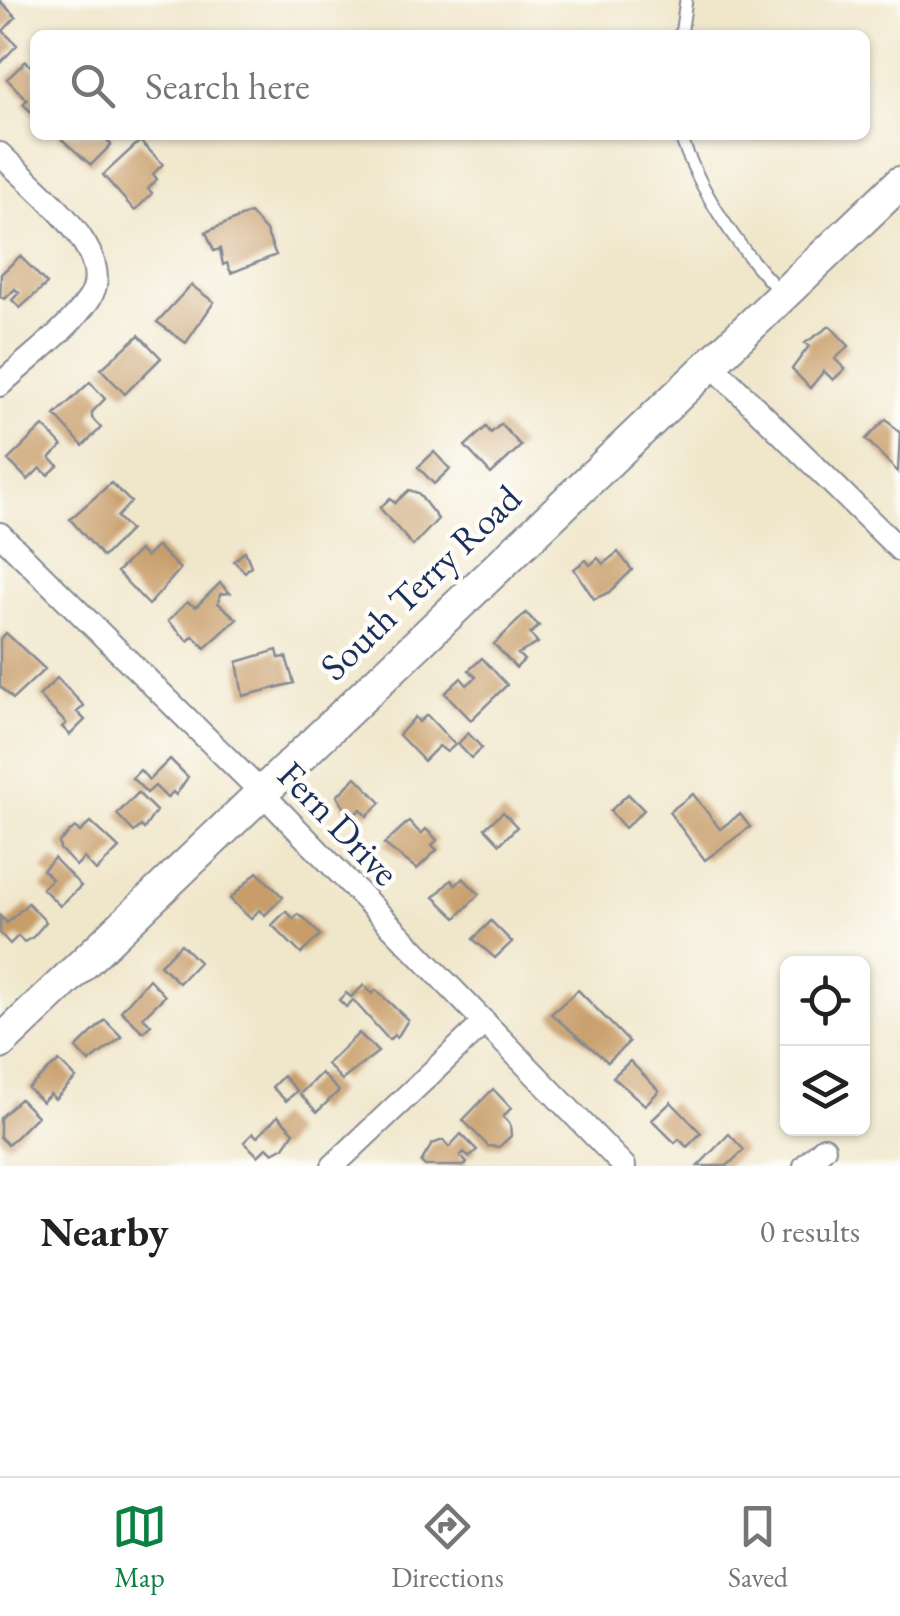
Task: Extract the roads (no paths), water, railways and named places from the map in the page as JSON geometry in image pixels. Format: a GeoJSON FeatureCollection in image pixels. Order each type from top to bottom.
{"type":"FeatureCollection","features":[{"type":"Feature","properties":{"kind":"street"},"geometry":{"type":"LineString","coordinates":[[0,154],[75,230],[98,265],[89,298],[0,385]]}},
{"type":"Feature","properties":{"kind":"street","name":"South Terry Road"},"geometry":{"type":"LineString","coordinates":[[0,1042],[708,361],[900,183]]}},
{"type":"Feature","properties":{"kind":"street"},"geometry":{"type":"LineString","coordinates":[[708,361],[900,550]]}},
{"type":"Feature","properties":{"kind":"street","name":"Fern Drive"},"geometry":{"type":"LineString","coordinates":[[0,534],[260,791],[624,1166]]}},
{"type":"Feature","properties":{"kind":"street"},"geometry":{"type":"LineString","coordinates":[[333,1166],[484,1022]]}},
{"type":"Feature","properties":{"kind":"street"},"geometry":{"type":"LineString","coordinates":[[805,1166],[824,1148]]}},
{"type":"Feature","properties":{"kind":"lane"},"geometry":{"type":"LineString","coordinates":[[682,30],[686,0]]}},
{"type":"Feature","properties":{"kind":"lane"},"geometry":{"type":"LineString","coordinates":[[682,140],[693,171],[726,227],[781,293]]}}]}
